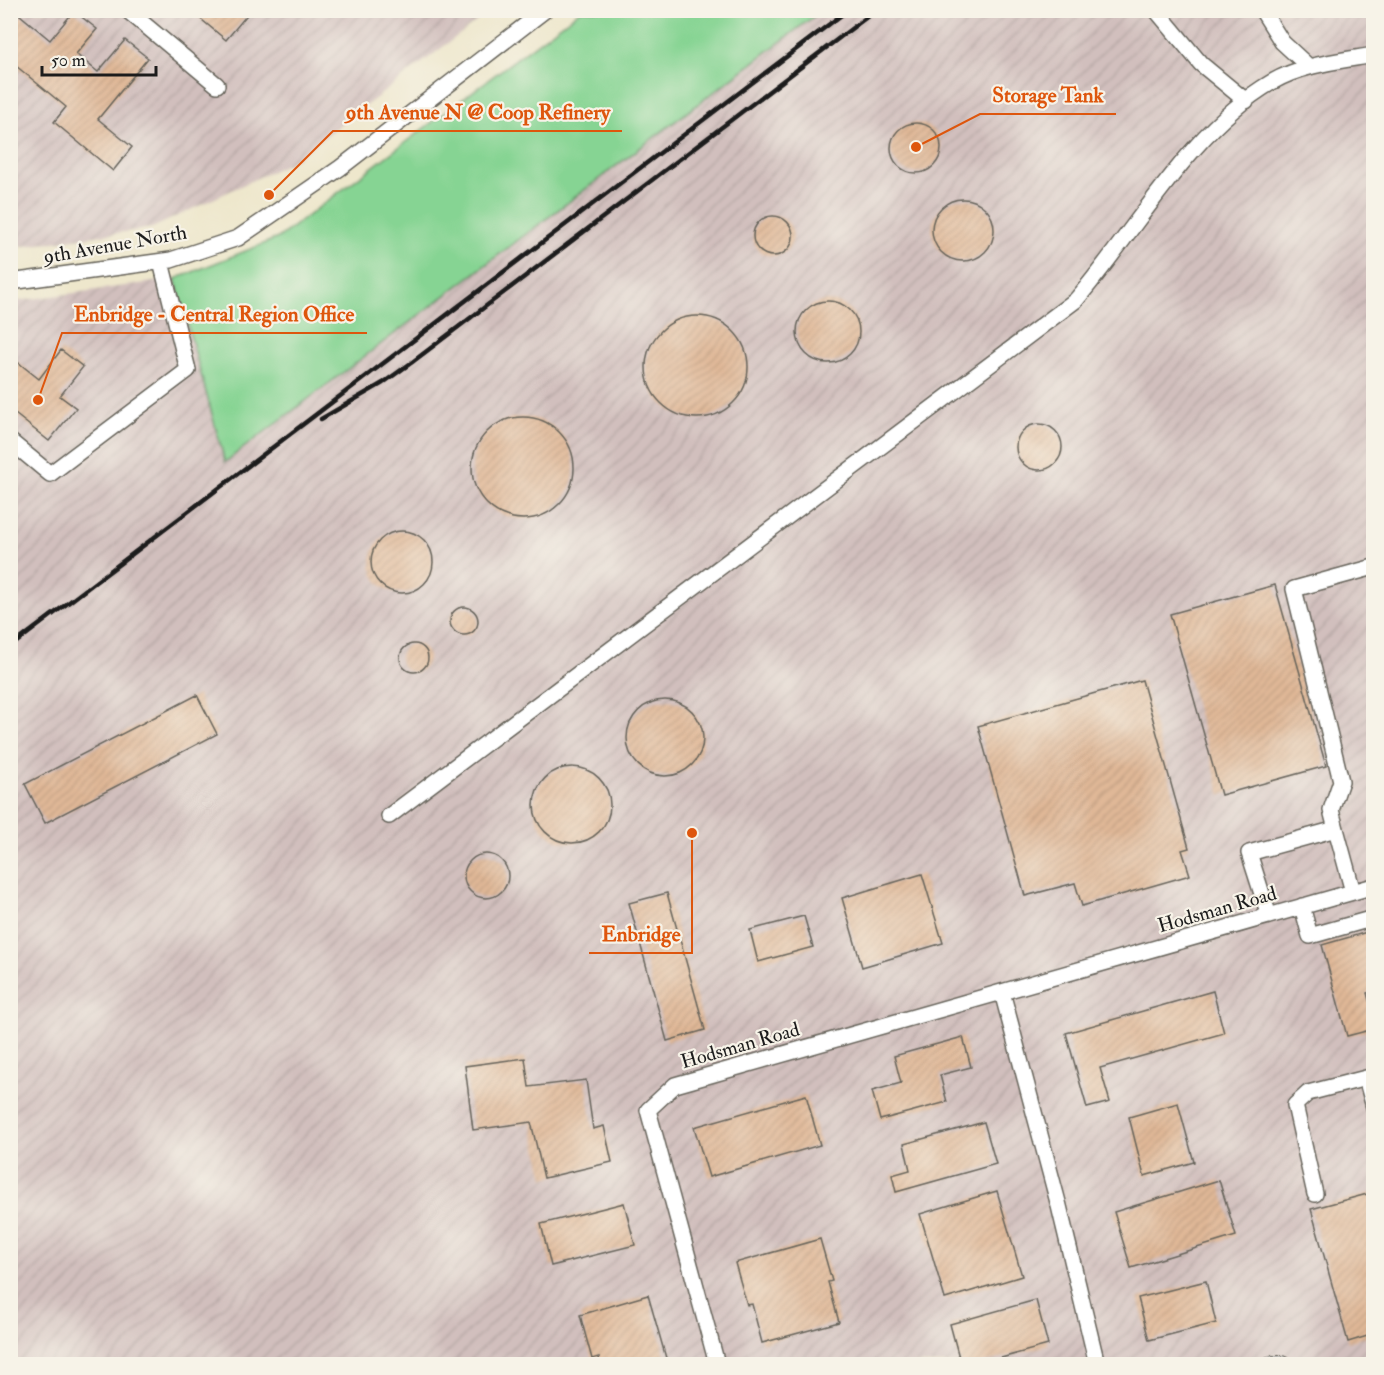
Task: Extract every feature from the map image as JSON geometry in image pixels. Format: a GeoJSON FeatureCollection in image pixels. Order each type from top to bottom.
{"type":"FeatureCollection","features":[{"type":"Feature","properties":{"kind":"street"},"geometry":{"type":"LineString","coordinates":[[127,10],[217,85]]}},
{"type":"Feature","properties":{"kind":"street","name":"9th Avenue North"},"geometry":{"type":"LineString","coordinates":[[10,282],[160,262],[238,238],[340,168],[545,10]]}},
{"type":"Feature","properties":{"kind":"street"},"geometry":{"type":"LineString","coordinates":[[1156,10],[1201,64],[1246,101]]}},
{"type":"Feature","properties":{"kind":"street"},"geometry":{"type":"LineString","coordinates":[[1262,10],[1282,42],[1308,66]]}},
{"type":"Feature","properties":{"kind":"street"},"geometry":{"type":"LineString","coordinates":[[389,816],[1076,300],[1102,270],[1185,157],[1246,101],[1272,82],[1308,66],[1374,55]]}},
{"type":"Feature","properties":{"kind":"street"},"geometry":{"type":"LineString","coordinates":[[10,441],[50,474],[188,370],[160,262]]}},
{"type":"Feature","properties":{"kind":"street"},"geometry":{"type":"LineString","coordinates":[[1353,892],[1331,810],[1341,781],[1294,589],[1374,567]]}},
{"type":"Feature","properties":{"kind":"street"},"geometry":{"type":"LineString","coordinates":[[1269,916],[1249,853],[1336,829]]}},
{"type":"Feature","properties":{"kind":"street","name":"Hodsman Road"},"geometry":{"type":"LineString","coordinates":[[717,1365],[648,1110],[675,1085],[1374,886]]}},
{"type":"Feature","properties":{"kind":"street"},"geometry":{"type":"LineString","coordinates":[[1302,906],[1310,936],[1374,918]]}},
{"type":"Feature","properties":{"kind":"street"},"geometry":{"type":"LineString","coordinates":[[1002,992],[1059,1206],[1097,1365]]}},
{"type":"Feature","properties":{"kind":"street"},"geometry":{"type":"LineString","coordinates":[[1315,1194],[1295,1105],[1308,1093],[1370,1077],[1374,1107]]}},
{"type":"Feature","properties":{"kind":"street"},"geometry":{"type":"LineString","coordinates":[[1272,1365],[1283,1365]]}},
{"type":"Feature","properties":{"kind":"shaded area"},"geometry":{"type":"Polygon","coordinates":[[[10,11],[490,11],[293,161],[152,228],[11,248],[10,11]]]}},
{"type":"Feature","properties":{"kind":"shaded area"},"geometry":{"type":"Polygon","coordinates":[[[581,11],[1373,11],[1373,1364],[11,1364],[10,302],[175,279],[278,238],[581,11]]]}},
{"type":"Feature","properties":{"kind":"green space"},"geometry":{"type":"Polygon","coordinates":[[[581,10],[821,11],[225,462],[175,279],[278,238],[581,10]]]}},
{"type":"Feature","properties":{"kind":"building"},"geometry":{"type":"Polygon","coordinates":[[[10,10],[14,10],[50,40],[74,11],[97,29],[76,54],[98,72],[125,40],[148,58],[98,119],[132,147],[113,171],[54,122],[66,107],[10,61],[10,10]]]}},
{"type":"Feature","properties":{"kind":"building"},"geometry":{"type":"Polygon","coordinates":[[[190,10],[251,10],[226,40],[190,10]]]}},
{"type":"Feature","properties":{"kind":"building"},"geometry":{"type":"Polygon","coordinates":[[[911,123],[921,123],[934,130],[941,143],[941,153],[934,166],[921,173],[911,173],[902,169],[895,162],[891,153],[891,143],[895,134],[902,127],[911,123]]]}},
{"type":"Feature","properties":{"kind":"building"},"geometry":{"type":"Polygon","coordinates":[[[963,199],[975,201],[985,208],[992,218],[994,230],[992,242],[985,252],[975,259],[963,261],[951,259],[941,252],[934,242],[932,230],[934,218],[941,208],[951,201],[963,199]]]}},
{"type":"Feature","properties":{"kind":"building"},"geometry":{"type":"Polygon","coordinates":[[[773,216],[787,222],[793,236],[787,250],[773,256],[759,250],[753,236],[759,222],[773,216]]]}},
{"type":"Feature","properties":{"kind":"building"},"geometry":{"type":"Polygon","coordinates":[[[828,301],[840,303],[850,310],[857,320],[859,332],[857,344],[850,354],[840,361],[828,363],[816,361],[806,354],[799,344],[797,332],[799,320],[806,310],[816,303],[828,301]]]}},
{"type":"Feature","properties":{"kind":"building"},"geometry":{"type":"Polygon","coordinates":[[[697,316],[716,320],[733,331],[744,348],[748,367],[744,386],[733,403],[716,414],[697,418],[678,414],[661,403],[650,386],[646,367],[650,348],[661,331],[678,320],[697,316]]]}},
{"type":"Feature","properties":{"kind":"building"},"geometry":{"type":"Polygon","coordinates":[[[61,350],[83,367],[60,396],[76,408],[49,441],[10,410],[10,356],[39,379],[61,350]]]}},
{"type":"Feature","properties":{"kind":"building"},"geometry":{"type":"Polygon","coordinates":[[[523,417],[542,421],[559,432],[570,449],[574,468],[570,487],[559,504],[542,515],[523,519],[504,515],[487,504],[476,487],[472,468],[476,449],[487,432],[504,421],[523,417]]]}},
{"type":"Feature","properties":{"kind":"building"},"geometry":{"type":"Polygon","coordinates":[[[1039,424],[1055,431],[1062,447],[1055,463],[1039,470],[1023,463],[1016,447],[1023,431],[1039,424]]]}},
{"type":"Feature","properties":{"kind":"building"},"geometry":{"type":"Polygon","coordinates":[[[402,531],[414,533],[424,540],[431,550],[433,562],[431,574],[424,584],[414,591],[402,593],[390,591],[380,584],[373,574],[371,562],[373,550],[380,540],[390,533],[402,531]]]}},
{"type":"Feature","properties":{"kind":"building"},"geometry":{"type":"Polygon","coordinates":[[[1275,585],[1326,766],[1221,795],[1170,614],[1275,585]]]}},
{"type":"Feature","properties":{"kind":"building"},"geometry":{"type":"Polygon","coordinates":[[[464,607],[474,611],[478,621],[474,631],[464,635],[454,631],[450,621],[454,611],[464,607]]]}},
{"type":"Feature","properties":{"kind":"building"},"geometry":{"type":"Polygon","coordinates":[[[414,644],[424,648],[428,658],[424,668],[414,672],[404,668],[400,658],[404,648],[414,644]]]}},
{"type":"Feature","properties":{"kind":"building"},"geometry":{"type":"Polygon","coordinates":[[[1142,680],[1189,848],[1182,850],[1190,875],[1082,906],[1075,883],[1025,896],[978,726],[1142,680]]]}},
{"type":"Feature","properties":{"kind":"building"},"geometry":{"type":"Polygon","coordinates":[[[197,695],[217,734],[45,823],[25,784],[197,695]]]}},
{"type":"Feature","properties":{"kind":"building"},"geometry":{"type":"Polygon","coordinates":[[[665,700],[679,703],[692,711],[700,724],[703,738],[700,752],[692,765],[679,773],[665,776],[651,773],[638,765],[630,752],[627,738],[630,724],[638,711],[651,703],[665,700]]]}},
{"type":"Feature","properties":{"kind":"building"},"geometry":{"type":"Polygon","coordinates":[[[572,767],[586,770],[599,778],[607,791],[610,805],[607,819],[599,832],[586,840],[572,843],[558,840],[545,832],[537,819],[534,805],[537,791],[545,778],[558,770],[572,767]]]}},
{"type":"Feature","properties":{"kind":"building"},"geometry":{"type":"Polygon","coordinates":[[[486,854],[495,855],[502,860],[507,867],[507,885],[502,892],[495,897],[486,898],[477,897],[470,892],[465,885],[464,876],[465,867],[470,860],[477,855],[486,854]]]}},
{"type":"Feature","properties":{"kind":"building"},"geometry":{"type":"Polygon","coordinates":[[[922,874],[943,943],[862,967],[842,898],[922,874]]]}},
{"type":"Feature","properties":{"kind":"building"},"geometry":{"type":"Polygon","coordinates":[[[667,893],[705,1030],[667,1041],[629,903],[667,893]]]}},
{"type":"Feature","properties":{"kind":"building"},"geometry":{"type":"Polygon","coordinates":[[[804,916],[813,947],[758,962],[750,930],[804,916]]]}},
{"type":"Feature","properties":{"kind":"building"},"geometry":{"type":"Polygon","coordinates":[[[1374,930],[1374,991],[1367,993],[1374,1017],[1374,1029],[1347,1036],[1322,945],[1374,930]]]}},
{"type":"Feature","properties":{"kind":"building"},"geometry":{"type":"Polygon","coordinates":[[[1213,991],[1224,1033],[1100,1068],[1110,1102],[1087,1108],[1066,1033],[1213,991]]]}},
{"type":"Feature","properties":{"kind":"building"},"geometry":{"type":"Polygon","coordinates":[[[963,1037],[971,1067],[940,1075],[947,1102],[880,1120],[872,1091],[901,1083],[894,1056],[963,1037]]]}},
{"type":"Feature","properties":{"kind":"building"},"geometry":{"type":"Polygon","coordinates":[[[525,1058],[529,1087],[586,1080],[593,1129],[604,1126],[612,1162],[544,1178],[531,1122],[473,1130],[465,1066],[525,1058]]]}},
{"type":"Feature","properties":{"kind":"building"},"geometry":{"type":"Polygon","coordinates":[[[806,1095],[820,1145],[709,1177],[694,1127],[806,1095]]]}},
{"type":"Feature","properties":{"kind":"building"},"geometry":{"type":"Polygon","coordinates":[[[1178,1103],[1194,1162],[1144,1176],[1129,1117],[1178,1103]]]}},
{"type":"Feature","properties":{"kind":"building"},"geometry":{"type":"Polygon","coordinates":[[[984,1122],[996,1164],[896,1192],[892,1175],[910,1170],[904,1144],[984,1122]]]}},
{"type":"Feature","properties":{"kind":"building"},"geometry":{"type":"Polygon","coordinates":[[[1219,1180],[1236,1236],[1131,1268],[1114,1212],[1219,1180]]]}},
{"type":"Feature","properties":{"kind":"building"},"geometry":{"type":"Polygon","coordinates":[[[997,1191],[1022,1276],[945,1299],[920,1214],[997,1191]]]}},
{"type":"Feature","properties":{"kind":"building"},"geometry":{"type":"Polygon","coordinates":[[[1371,1193],[1374,1203],[1374,1334],[1348,1342],[1311,1209],[1371,1193]]]}},
{"type":"Feature","properties":{"kind":"building"},"geometry":{"type":"Polygon","coordinates":[[[624,1203],[635,1245],[551,1266],[541,1224],[624,1203]]]}},
{"type":"Feature","properties":{"kind":"building"},"geometry":{"type":"Polygon","coordinates":[[[820,1239],[832,1281],[828,1282],[839,1322],[762,1343],[752,1304],[747,1305],[735,1263],[820,1239]]]}},
{"type":"Feature","properties":{"kind":"building"},"geometry":{"type":"Polygon","coordinates":[[[1206,1281],[1216,1323],[1149,1340],[1138,1298],[1206,1281]]]}},
{"type":"Feature","properties":{"kind":"building"},"geometry":{"type":"Polygon","coordinates":[[[648,1295],[668,1365],[600,1365],[599,1357],[592,1359],[580,1315],[648,1295]]]}},
{"type":"Feature","properties":{"kind":"building"},"geometry":{"type":"Polygon","coordinates":[[[1036,1300],[1048,1345],[976,1365],[961,1365],[950,1324],[1036,1300]]]}},
{"type":"Feature","properties":{"kind":"railway"},"geometry":{"type":"LineString","coordinates":[[10,647],[848,10]]}},
{"type":"Feature","properties":{"kind":"railway"},"geometry":{"type":"LineString","coordinates":[[321,419],[383,383],[411,363],[876,10]]}},
{"type":"Feature","properties":{"kind":"place","name":"Storage Tank"},"geometry":{"type":"Point","coordinates":[916,147]}},
{"type":"Feature","properties":{"kind":"place","name":"9th Avenue N @ Coop Refinery"},"geometry":{"type":"Point","coordinates":[269,195]}},
{"type":"Feature","properties":{"kind":"place","name":"Enbridge - Central Region Office"},"geometry":{"type":"Point","coordinates":[38,400]}},
{"type":"Feature","properties":{"kind":"place","name":"Enbridge"},"geometry":{"type":"Point","coordinates":[692,833]}}]}
